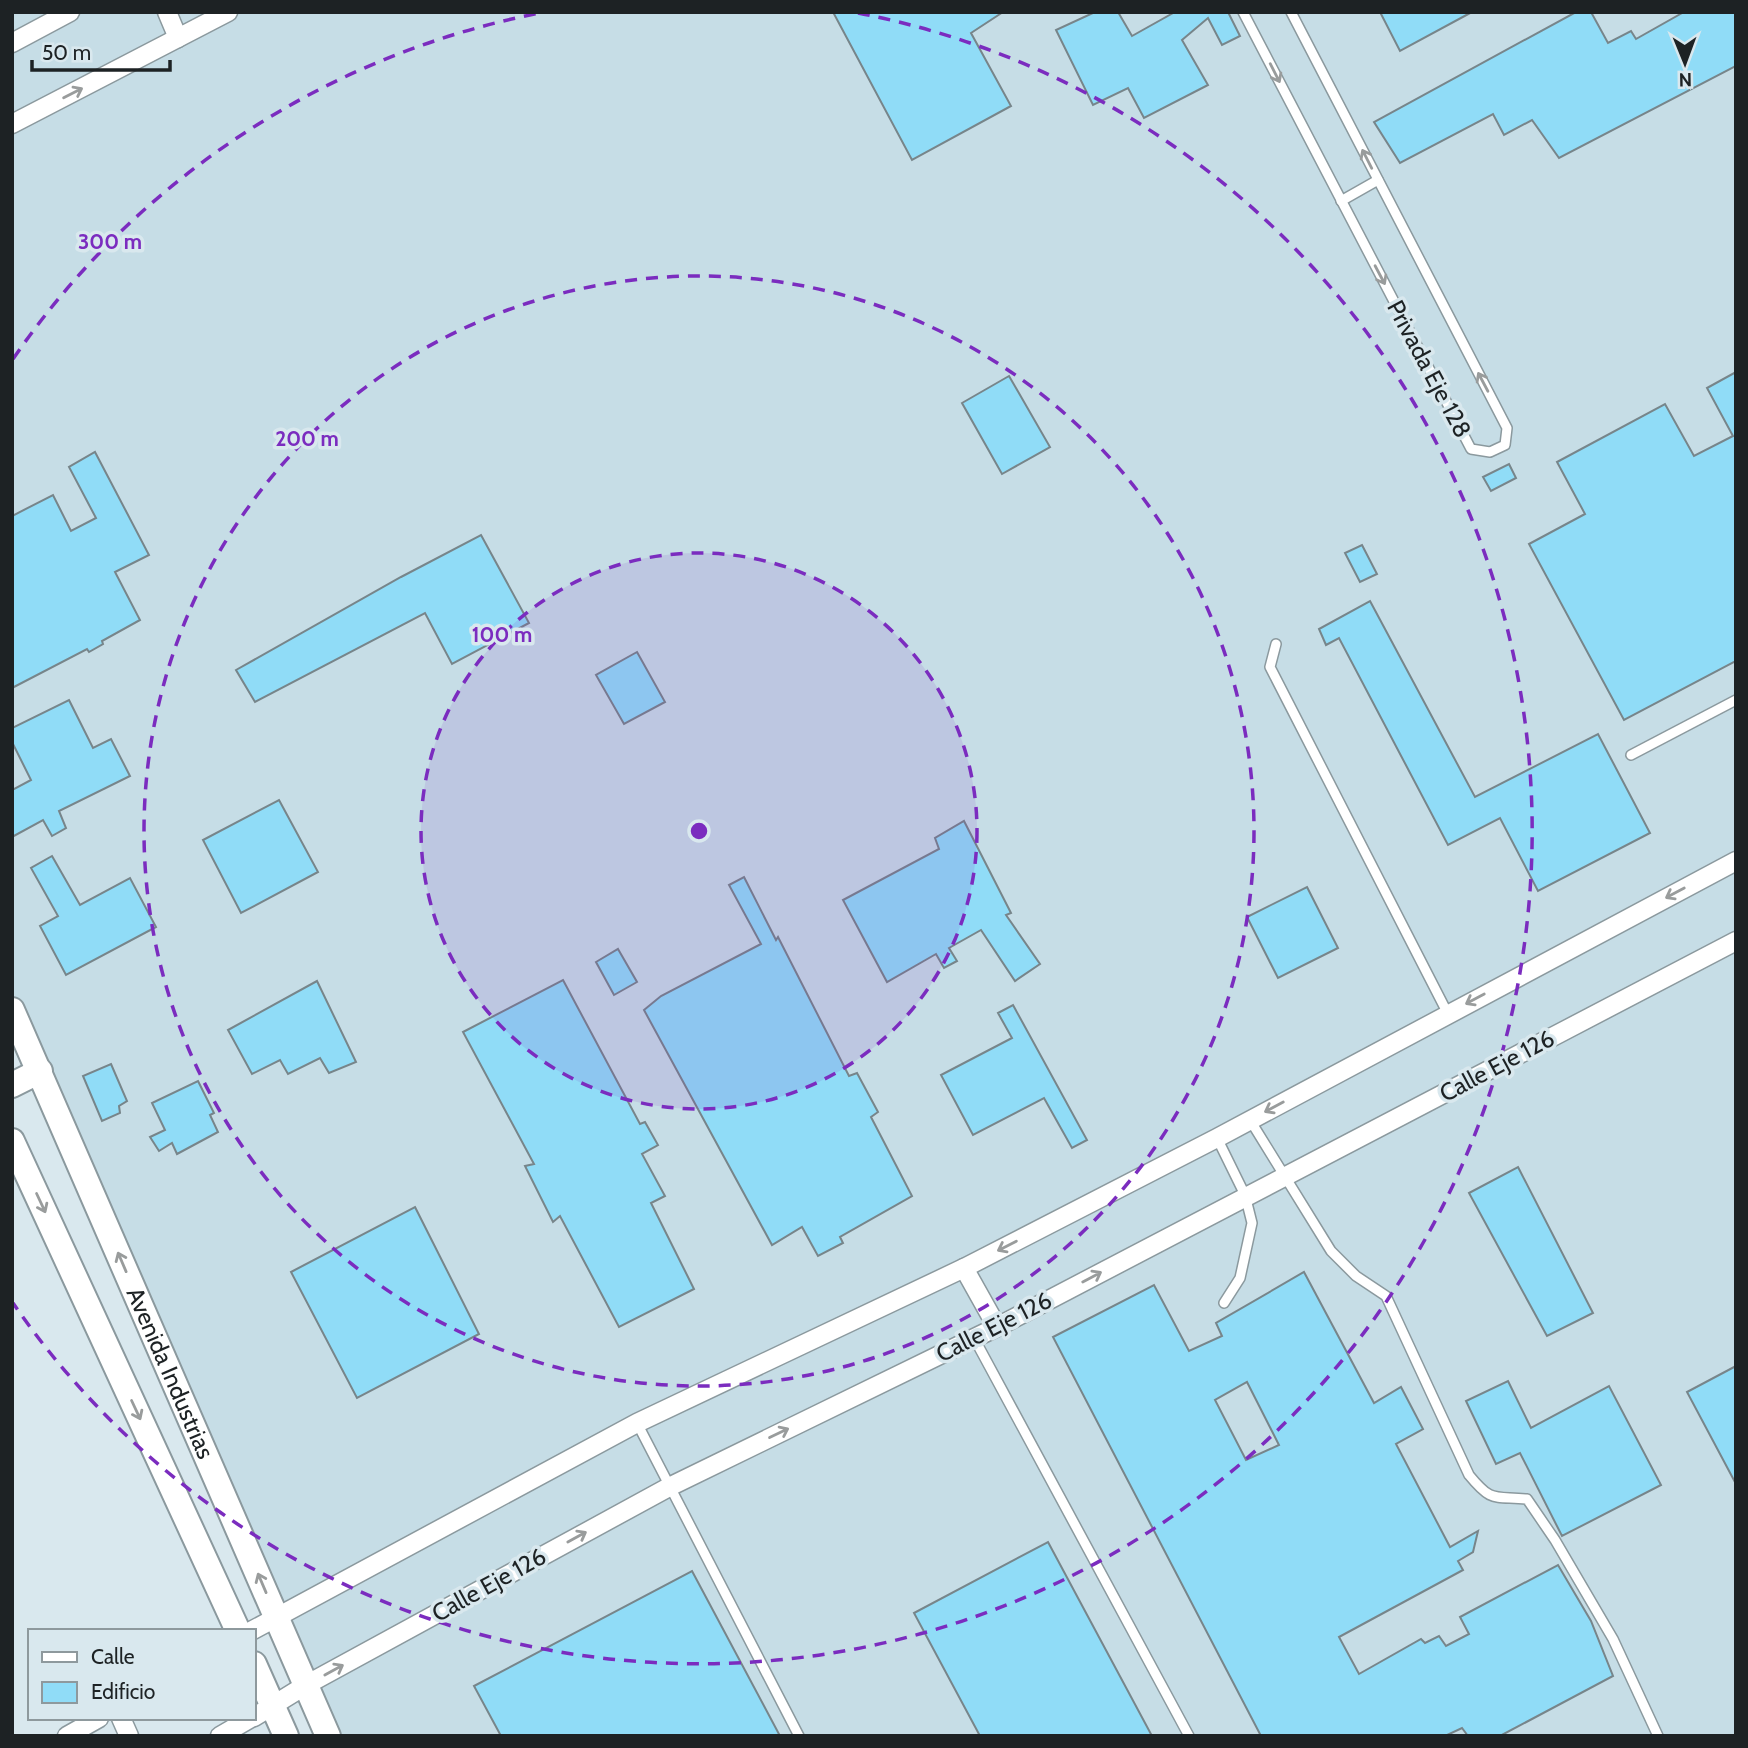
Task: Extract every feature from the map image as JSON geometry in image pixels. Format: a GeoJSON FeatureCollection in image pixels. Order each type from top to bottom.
{"type":"FeatureCollection","features":[{"type":"Feature","properties":{"kind":"main road","name":"Avenida Industrias"},"geometry":{"type":"LineString","coordinates":[[12,1010],[328,1736]]}},
{"type":"Feature","properties":{"kind":"main road"},"geometry":{"type":"LineString","coordinates":[[12,1085],[40,1071]]}},
{"type":"Feature","properties":{"kind":"main road","name":"Avenida Industrias"},"geometry":{"type":"LineString","coordinates":[[12,1141],[237,1629]]}},
{"type":"Feature","properties":{"kind":"main road"},"geometry":{"type":"LineString","coordinates":[[256,1684],[259,1713],[286,1736]]}},
{"type":"Feature","properties":{"kind":"street"},"geometry":{"type":"LineString","coordinates":[[12,43],[70,12]]}},
{"type":"Feature","properties":{"kind":"street"},"geometry":{"type":"LineString","coordinates":[[167,12],[178,38]]}},
{"type":"Feature","properties":{"kind":"street"},"geometry":{"type":"LineString","coordinates":[[12,124],[228,12]]}},
{"type":"Feature","properties":{"kind":"street"},"geometry":{"type":"LineString","coordinates":[[255,1629],[637,1423],[964,1268],[1217,1138],[1736,861]]}},
{"type":"Feature","properties":{"kind":"street","name":"Calle Eje 126"},"geometry":{"type":"LineString","coordinates":[[259,1713],[669,1487],[997,1327],[1245,1195],[1736,941]]}},
{"type":"Feature","properties":{"kind":"street"},"geometry":{"type":"LineString","coordinates":[[964,1268],[997,1327]]}},
{"type":"Feature","properties":{"kind":"street"},"geometry":{"type":"LineString","coordinates":[[67,1736],[95,1720]]}},
{"type":"Feature","properties":{"kind":"street"},"geometry":{"type":"LineString","coordinates":[[122,1720],[129,1736]]}},
{"type":"Feature","properties":{"kind":"street","name":"Calle Eje 126"},"geometry":{"type":"LineString","coordinates":[[220,1736],[247,1720]]}},
{"type":"Feature","properties":{"kind":"lane","name":"Privada Eje 128"},"geometry":{"type":"LineString","coordinates":[[1243,12],[1471,449],[1490,452],[1504,445],[1507,428],[1291,12]]}},
{"type":"Feature","properties":{"kind":"lane"},"geometry":{"type":"LineString","coordinates":[[1341,201],[1378,180]]}},
{"type":"Feature","properties":{"kind":"lane"},"geometry":{"type":"LineString","coordinates":[[1276,644],[1270,667],[1448,1014]]}},
{"type":"Feature","properties":{"kind":"lane"},"geometry":{"type":"LineString","coordinates":[[1631,755],[1736,700]]}},
{"type":"Feature","properties":{"kind":"lane"},"geometry":{"type":"LineString","coordinates":[[1250,1120],[1331,1251],[1356,1276],[1386,1296],[1469,1475],[1484,1493],[1499,1498],[1527,1499],[1555,1540],[1613,1639],[1658,1736]]}},
{"type":"Feature","properties":{"kind":"lane"},"geometry":{"type":"LineString","coordinates":[[1217,1138],[1245,1195],[1252,1223],[1240,1278],[1224,1303]]}},
{"type":"Feature","properties":{"kind":"lane"},"geometry":{"type":"LineString","coordinates":[[974,1338],[1189,1736]]}},
{"type":"Feature","properties":{"kind":"lane"},"geometry":{"type":"LineString","coordinates":[[637,1423],[799,1736]]}},
{"type":"Feature","properties":{"kind":"shaded area"},"geometry":{"type":"Polygon","coordinates":[[[12,12],[1736,12],[1736,1736],[336,1736],[12,998],[12,12]]]}},
{"type":"Feature","properties":{"kind":"building"},"geometry":{"type":"Polygon","coordinates":[[[833,12],[1003,12],[971,33],[1011,106],[912,160],[833,12]]]}},
{"type":"Feature","properties":{"kind":"building"},"geometry":{"type":"Polygon","coordinates":[[[1095,12],[1118,12],[1132,36],[1175,12],[1228,12],[1240,36],[1222,45],[1208,18],[1182,40],[1208,85],[1144,118],[1128,88],[1093,105],[1056,30],[1095,12]]]}},
{"type":"Feature","properties":{"kind":"building"},"geometry":{"type":"Polygon","coordinates":[[[1380,12],[1472,12],[1400,51],[1380,12]]]}},
{"type":"Feature","properties":{"kind":"building"},"geometry":{"type":"Polygon","coordinates":[[[1576,12],[1591,12],[1608,43],[1631,31],[1636,39],[1684,12],[1736,12],[1736,66],[1559,158],[1532,120],[1504,135],[1493,114],[1400,163],[1374,122],[1576,12]]]}},
{"type":"Feature","properties":{"kind":"building"},"geometry":{"type":"Polygon","coordinates":[[[1736,372],[1736,661],[1624,720],[1529,544],[1585,514],[1557,462],[1665,404],[1694,456],[1733,436],[1707,388],[1736,372]]]}},
{"type":"Feature","properties":{"kind":"building"},"geometry":{"type":"Polygon","coordinates":[[[1009,376],[1050,447],[1002,474],[962,403],[1009,376]]]}},
{"type":"Feature","properties":{"kind":"building"},"geometry":{"type":"Polygon","coordinates":[[[95,452],[149,555],[115,572],[140,620],[102,641],[103,644],[89,652],[87,649],[12,688],[12,516],[53,495],[71,531],[96,518],[69,467],[95,452]]]}},
{"type":"Feature","properties":{"kind":"building"},"geometry":{"type":"Polygon","coordinates":[[[1509,464],[1516,478],[1491,491],[1483,477],[1509,464]]]}},
{"type":"Feature","properties":{"kind":"building"},"geometry":{"type":"Polygon","coordinates":[[[481,535],[529,623],[452,664],[425,613],[255,702],[236,670],[481,535]]]}},
{"type":"Feature","properties":{"kind":"building"},"geometry":{"type":"Polygon","coordinates":[[[1362,545],[1377,574],[1360,582],[1345,553],[1362,545]]]}},
{"type":"Feature","properties":{"kind":"building"},"geometry":{"type":"Polygon","coordinates":[[[1370,601],[1475,797],[1598,734],[1650,833],[1538,891],[1500,818],[1448,845],[1339,638],[1326,645],[1319,629],[1370,601]]]}},
{"type":"Feature","properties":{"kind":"building"},"geometry":{"type":"Polygon","coordinates":[[[637,652],[665,702],[624,724],[596,675],[637,652]]]}},
{"type":"Feature","properties":{"kind":"building"},"geometry":{"type":"Polygon","coordinates":[[[69,700],[93,748],[111,739],[130,776],[59,811],[66,828],[52,836],[43,820],[12,837],[12,790],[31,780],[12,742],[12,728],[69,700]]]}},
{"type":"Feature","properties":{"kind":"building"},"geometry":{"type":"Polygon","coordinates":[[[279,800],[318,872],[241,913],[203,840],[279,800]]]}},
{"type":"Feature","properties":{"kind":"building"},"geometry":{"type":"Polygon","coordinates":[[[964,821],[1011,913],[1006,915],[1040,964],[1015,981],[981,930],[949,948],[957,961],[944,968],[936,954],[887,982],[843,900],[939,849],[935,838],[964,821]]]}},
{"type":"Feature","properties":{"kind":"building"},"geometry":{"type":"Polygon","coordinates":[[[52,856],[80,905],[130,878],[156,927],[66,975],[40,926],[58,916],[31,868],[52,856]]]}},
{"type":"Feature","properties":{"kind":"building"},"geometry":{"type":"Polygon","coordinates":[[[744,877],[849,1076],[857,1073],[878,1112],[871,1117],[912,1196],[840,1237],[843,1243],[818,1256],[802,1227],[772,1245],[644,1010],[661,996],[761,944],[729,885],[744,877]]]}},
{"type":"Feature","properties":{"kind":"building"},"geometry":{"type":"Polygon","coordinates":[[[1307,887],[1338,948],[1278,978],[1247,917],[1307,887]]]}},
{"type":"Feature","properties":{"kind":"building"},"geometry":{"type":"Polygon","coordinates":[[[618,949],[637,982],[614,995],[596,962],[618,949]]]}},
{"type":"Feature","properties":{"kind":"building"},"geometry":{"type":"Polygon","coordinates":[[[563,980],[640,1124],[645,1122],[658,1145],[642,1154],[665,1196],[651,1203],[694,1289],[619,1327],[560,1216],[553,1222],[525,1166],[534,1164],[463,1032],[563,980]]]}},
{"type":"Feature","properties":{"kind":"building"},"geometry":{"type":"Polygon","coordinates":[[[317,981],[356,1062],[329,1073],[320,1058],[288,1074],[280,1060],[252,1074],[228,1030],[317,981]]]}},
{"type":"Feature","properties":{"kind":"building"},"geometry":{"type":"Polygon","coordinates":[[[1013,1005],[1087,1140],[1072,1148],[1044,1098],[973,1135],[941,1075],[1012,1038],[998,1013],[1013,1005]]]}},
{"type":"Feature","properties":{"kind":"building"},"geometry":{"type":"Polygon","coordinates":[[[111,1064],[127,1101],[119,1106],[120,1113],[102,1121],[83,1076],[111,1064]]]}},
{"type":"Feature","properties":{"kind":"building"},"geometry":{"type":"Polygon","coordinates":[[[198,1081],[214,1113],[210,1115],[218,1132],[177,1154],[172,1143],[159,1151],[150,1137],[165,1130],[152,1103],[198,1081]]]}},
{"type":"Feature","properties":{"kind":"building"},"geometry":{"type":"Polygon","coordinates":[[[1518,1167],[1593,1313],[1547,1336],[1469,1193],[1518,1167]]]}},
{"type":"Feature","properties":{"kind":"building"},"geometry":{"type":"Polygon","coordinates":[[[415,1207],[479,1334],[357,1398],[291,1272],[415,1207]]]}},
{"type":"Feature","properties":{"kind":"building"},"geometry":{"type":"Polygon","coordinates":[[[1304,1272],[1374,1403],[1401,1387],[1423,1429],[1396,1444],[1450,1547],[1478,1531],[1473,1552],[1458,1561],[1463,1570],[1339,1637],[1359,1674],[1421,1639],[1425,1643],[1439,1636],[1446,1646],[1469,1634],[1460,1617],[1558,1565],[1591,1621],[1613,1676],[1500,1736],[1468,1736],[1462,1728],[1445,1736],[1261,1736],[1053,1337],[1154,1285],[1189,1351],[1222,1336],[1216,1323],[1304,1272]],[[1247,1382],[1215,1400],[1246,1460],[1279,1445],[1247,1382]]]}},
{"type":"Feature","properties":{"kind":"building"},"geometry":{"type":"Polygon","coordinates":[[[1736,1366],[1736,1484],[1687,1392],[1736,1366]]]}},
{"type":"Feature","properties":{"kind":"building"},"geometry":{"type":"Polygon","coordinates":[[[1508,1381],[1531,1428],[1609,1386],[1661,1485],[1562,1536],[1520,1453],[1496,1464],[1466,1401],[1508,1381]]]}},
{"type":"Feature","properties":{"kind":"building"},"geometry":{"type":"Polygon","coordinates":[[[1048,1542],[1152,1736],[980,1736],[914,1613],[1048,1542]]]}},
{"type":"Feature","properties":{"kind":"building"},"geometry":{"type":"Polygon","coordinates":[[[692,1571],[780,1736],[501,1736],[474,1686],[692,1571]]]}}]}
